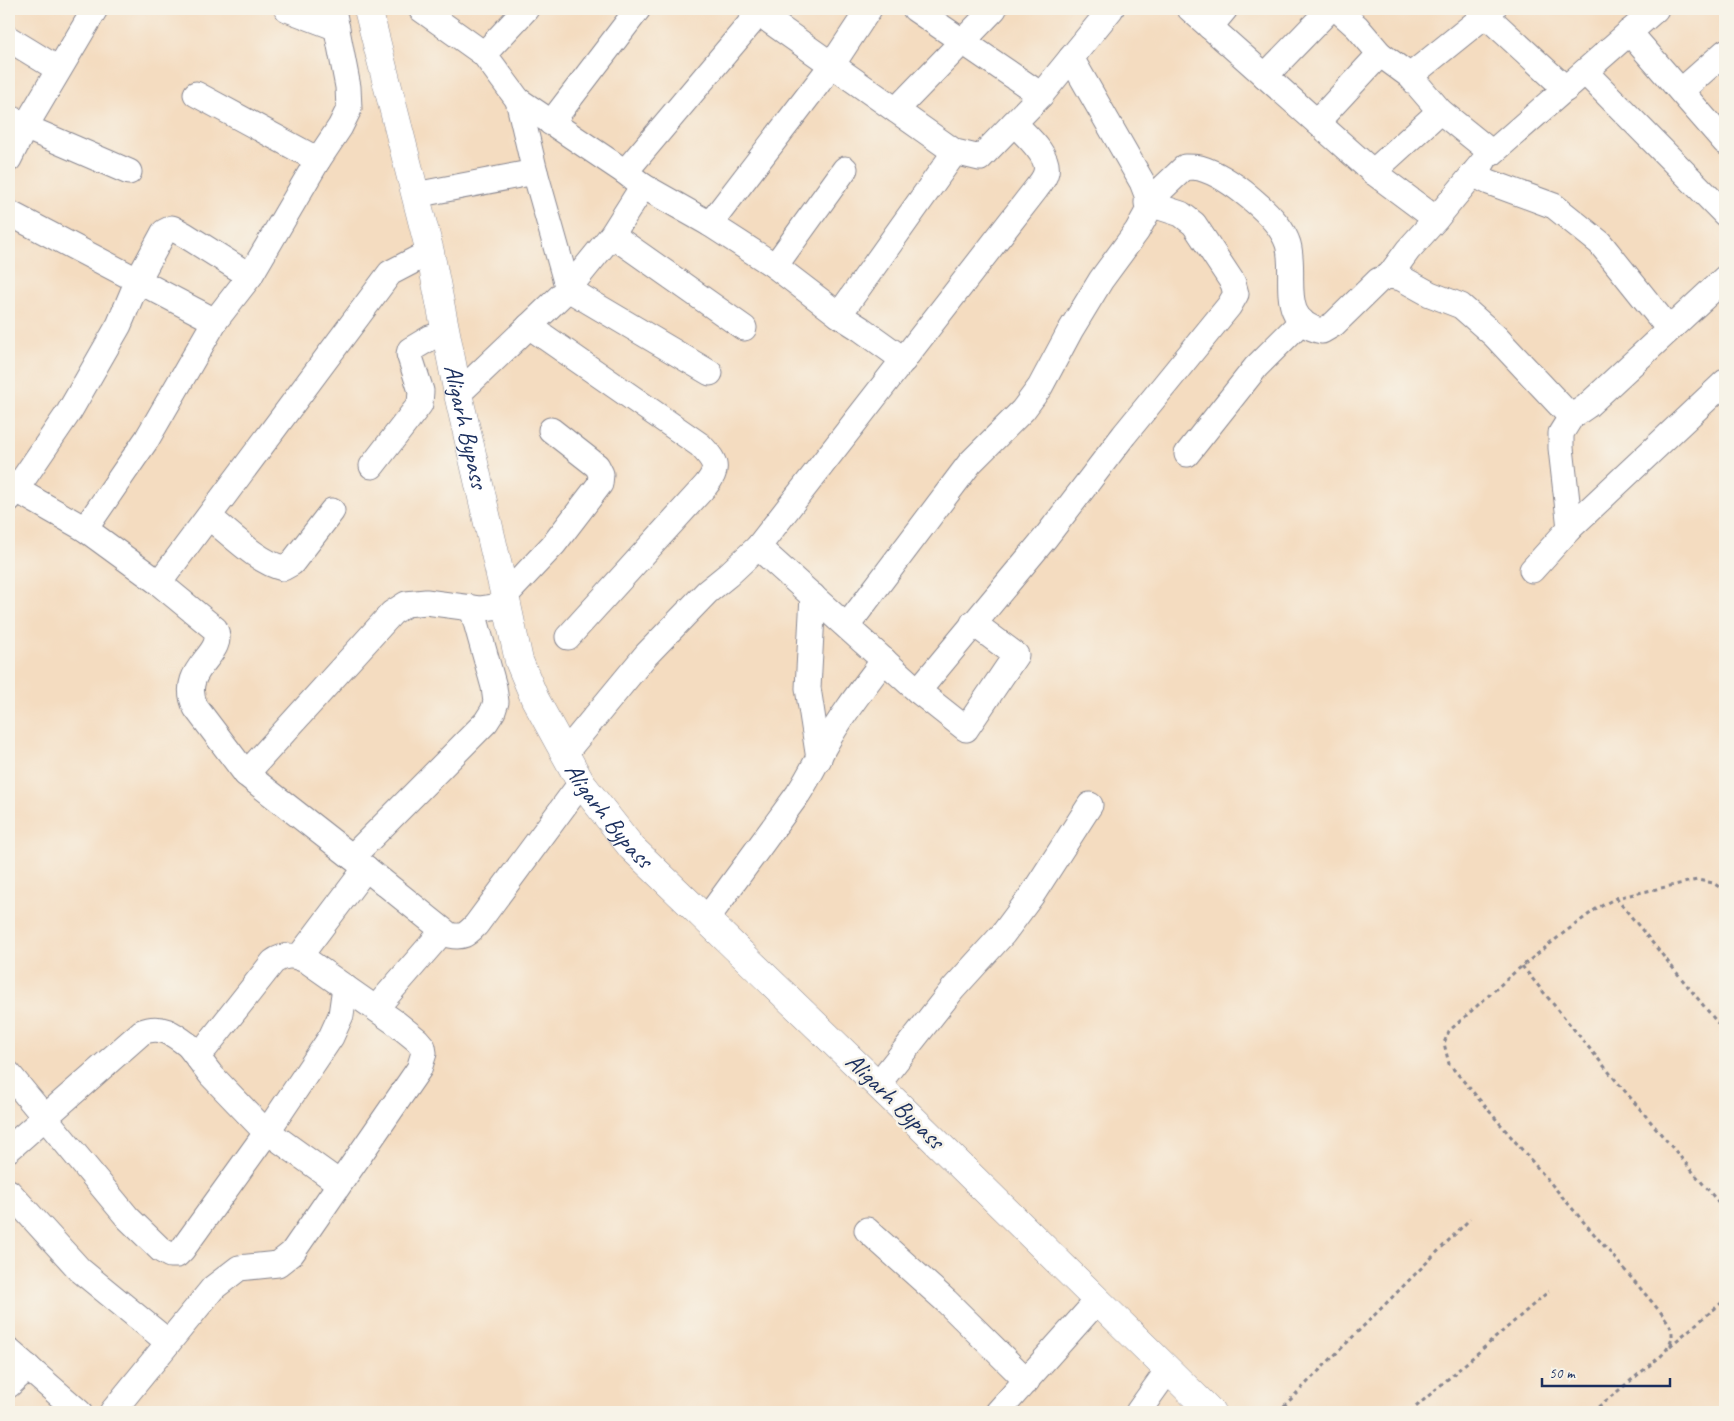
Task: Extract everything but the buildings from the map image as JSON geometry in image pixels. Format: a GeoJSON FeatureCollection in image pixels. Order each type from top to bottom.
{"type":"FeatureCollection","features":[{"type":"Feature","properties":{"kind":"highway","name":"Aligarh Bypass"},"geometry":{"type":"LineString","coordinates":[[368,9],[430,252],[430,340],[458,394],[492,605],[535,699],[581,783],[632,848],[878,1084],[1089,1311],[1168,1370],[1211,1412]]}},
{"type":"Feature","properties":{"kind":"street"},"geometry":{"type":"LineString","coordinates":[[9,159],[17,122],[58,69],[95,9]]}},
{"type":"Feature","properties":{"kind":"street"},"geometry":{"type":"LineString","coordinates":[[85,529],[147,439],[215,321],[250,276],[318,160],[340,127],[348,109],[348,86],[335,19],[287,9]]}},
{"type":"Feature","properties":{"kind":"street"},"geometry":{"type":"LineString","coordinates":[[421,9],[484,54],[518,100],[634,179],[710,224],[775,266],[839,315],[904,360]]}},
{"type":"Feature","properties":{"kind":"street"},"geometry":{"type":"LineString","coordinates":[[551,123],[638,9]]}},
{"type":"Feature","properties":{"kind":"street"},"geometry":{"type":"LineString","coordinates":[[710,224],[832,65],[869,9]]}},
{"type":"Feature","properties":{"kind":"street"},"geometry":{"type":"LineString","coordinates":[[915,9],[1041,95]]}},
{"type":"Feature","properties":{"kind":"street"},"geometry":{"type":"LineString","coordinates":[[896,110],[994,9]]}},
{"type":"Feature","properties":{"kind":"street"},"geometry":{"type":"LineString","coordinates":[[458,394],[568,289],[612,235],[634,179],[756,11],[955,152],[980,158],[1041,95],[1111,9]]}},
{"type":"Feature","properties":{"kind":"street"},"geometry":{"type":"LineString","coordinates":[[1190,9],[1218,18],[1265,76],[1373,172],[1436,219]]}},
{"type":"Feature","properties":{"kind":"street"},"geometry":{"type":"LineString","coordinates":[[1265,76],[1330,9]]}},
{"type":"Feature","properties":{"kind":"street"},"geometry":{"type":"LineString","coordinates":[[1338,9],[1357,27],[1380,54],[1410,76],[1440,111],[1492,154]]}},
{"type":"Feature","properties":{"kind":"street"},"geometry":{"type":"LineString","coordinates":[[1148,203],[1185,166],[1199,168],[1223,179],[1254,200],[1274,221],[1288,242],[1290,295],[1294,310],[1302,321],[1312,329],[1322,331],[1334,324],[1380,280],[1389,276],[1408,250],[1492,154],[1656,9]]}},
{"type":"Feature","properties":{"kind":"street"},"geometry":{"type":"LineString","coordinates":[[1410,76],[1486,11],[1566,89]]}},
{"type":"Feature","properties":{"kind":"street"},"geometry":{"type":"LineString","coordinates":[[484,54],[512,14]]}},
{"type":"Feature","properties":{"kind":"street"},"geometry":{"type":"LineString","coordinates":[[1630,32],[1725,142]]}},
{"type":"Feature","properties":{"kind":"street"},"geometry":{"type":"LineString","coordinates":[[9,39],[58,69]]}},
{"type":"Feature","properties":{"kind":"street"},"geometry":{"type":"LineString","coordinates":[[1681,91],[1725,52]]}},
{"type":"Feature","properties":{"kind":"street"},"geometry":{"type":"LineString","coordinates":[[1317,122],[1380,54]]}},
{"type":"Feature","properties":{"kind":"street"},"geometry":{"type":"LineString","coordinates":[[847,626],[970,463],[1023,410],[1040,387],[1070,331],[1101,280],[1137,231],[1148,211],[1147,195],[1142,182],[1071,58]]}},
{"type":"Feature","properties":{"kind":"street"},"geometry":{"type":"LineString","coordinates":[[1585,72],[1723,207]]}},
{"type":"Feature","properties":{"kind":"street"},"geometry":{"type":"LineString","coordinates":[[196,94],[318,160]]}},
{"type":"Feature","properties":{"kind":"street"},"geometry":{"type":"LineString","coordinates":[[518,100],[535,172],[568,289],[710,374]]}},
{"type":"Feature","properties":{"kind":"street"},"geometry":{"type":"LineString","coordinates":[[1373,172],[1440,111]]}},
{"type":"Feature","properties":{"kind":"street"},"geometry":{"type":"LineString","coordinates":[[17,122],[129,172]]}},
{"type":"Feature","properties":{"kind":"street"},"geometry":{"type":"LineString","coordinates":[[565,753],[646,655],[706,592],[728,575],[758,547],[1046,174],[1047,162],[1042,154],[1014,123]]}},
{"type":"Feature","properties":{"kind":"street"},"geometry":{"type":"LineString","coordinates":[[839,315],[955,152]]}},
{"type":"Feature","properties":{"kind":"street"},"geometry":{"type":"LineString","coordinates":[[775,266],[845,169]]}},
{"type":"Feature","properties":{"kind":"street"},"geometry":{"type":"LineString","coordinates":[[414,195],[535,172]]}},
{"type":"Feature","properties":{"kind":"street"},"geometry":{"type":"LineString","coordinates":[[1473,174],[1489,182],[1554,206],[1600,242],[1669,329]]}},
{"type":"Feature","properties":{"kind":"street"},"geometry":{"type":"LineString","coordinates":[[918,690],[1046,538],[1124,436],[1229,306],[1236,294],[1233,283],[1194,224],[1180,214],[1148,203]]}},
{"type":"Feature","properties":{"kind":"street"},"geometry":{"type":"LineString","coordinates":[[9,213],[215,321]]}},
{"type":"Feature","properties":{"kind":"street"},"geometry":{"type":"LineString","coordinates":[[11,496],[69,412],[119,324],[138,280],[164,232],[172,228],[250,276]]}},
{"type":"Feature","properties":{"kind":"street"},"geometry":{"type":"LineString","coordinates":[[612,235],[744,328]]}},
{"type":"Feature","properties":{"kind":"street"},"geometry":{"type":"LineString","coordinates":[[159,583],[390,273],[430,252]]}},
{"type":"Feature","properties":{"kind":"street"},"geometry":{"type":"LineString","coordinates":[[1389,276],[1401,278],[1430,294],[1461,306],[1495,336],[1571,417]]}},
{"type":"Feature","properties":{"kind":"street"},"geometry":{"type":"LineString","coordinates":[[1570,528],[1561,433],[1571,417],[1587,406],[1725,278]]}},
{"type":"Feature","properties":{"kind":"street"},"geometry":{"type":"LineString","coordinates":[[1187,454],[1256,367],[1302,321]]}},
{"type":"Feature","properties":{"kind":"street"},"geometry":{"type":"LineString","coordinates":[[529,326],[700,445],[712,458],[715,466],[713,476],[706,485],[568,637]]}},
{"type":"Feature","properties":{"kind":"street"},"geometry":{"type":"LineString","coordinates":[[372,466],[420,404],[421,391],[409,354],[410,350],[430,340]]}},
{"type":"Feature","properties":{"kind":"street"},"geometry":{"type":"LineString","coordinates":[[1532,570],[1570,528],[1725,382]]}},
{"type":"Feature","properties":{"kind":"street"},"geometry":{"type":"LineString","coordinates":[[299,957],[359,862],[494,712],[496,702],[492,605],[554,544],[600,484],[601,474],[597,466],[551,430]]}},
{"type":"Feature","properties":{"kind":"street"},"geometry":{"type":"LineString","coordinates":[[11,496],[22,494],[85,529],[159,583],[215,629],[218,636],[217,642],[193,677],[192,699],[196,708],[246,774],[449,935],[459,937],[467,934],[476,925],[581,783]]}},
{"type":"Feature","properties":{"kind":"street"},"geometry":{"type":"LineString","coordinates":[[209,517],[258,556],[273,566],[283,568],[292,564],[332,511]]}},
{"type":"Feature","properties":{"kind":"street"},"geometry":{"type":"LineString","coordinates":[[758,547],[918,690],[966,729],[1016,656],[973,623]]}},
{"type":"Feature","properties":{"kind":"street"},"geometry":{"type":"LineString","coordinates":[[813,596],[808,688],[819,759]]}},
{"type":"Feature","properties":{"kind":"street"},"geometry":{"type":"LineString","coordinates":[[246,774],[392,612],[406,604],[426,602],[492,605]]}},
{"type":"Feature","properties":{"kind":"street"},"geometry":{"type":"LineString","coordinates":[[706,920],[798,794],[811,775],[849,707],[884,660]]}},
{"type":"Feature","properties":{"kind":"street"},"geometry":{"type":"LineString","coordinates":[[878,1084],[969,970],[1008,929],[1090,805]]}},
{"type":"Feature","properties":{"kind":"street"},"geometry":{"type":"LineString","coordinates":[[376,1008],[443,931]]}},
{"type":"Feature","properties":{"kind":"street"},"geometry":{"type":"LineString","coordinates":[[9,1148],[142,1032],[157,1028],[164,1029],[197,1050],[206,1047],[273,962],[280,957],[289,955],[299,957],[376,1008],[417,1040],[423,1047],[424,1053],[419,1069],[296,1248],[286,1259],[278,1264],[239,1268],[213,1288],[112,1412]]}},
{"type":"Feature","properties":{"kind":"street"},"geometry":{"type":"LineString","coordinates":[[9,1074],[128,1218],[161,1250],[170,1255],[176,1255],[182,1250],[267,1132],[335,1029],[341,1015],[345,987]]}},
{"type":"Feature","properties":{"kind":"street"},"geometry":{"type":"LineString","coordinates":[[188,1045],[211,1076],[267,1132],[339,1183]]}},
{"type":"Feature","properties":{"kind":"street"},"geometry":{"type":"LineString","coordinates":[[9,1192],[80,1270],[168,1342]]}},
{"type":"Feature","properties":{"kind":"street"},"geometry":{"type":"LineString","coordinates":[[867,1230],[946,1301],[1027,1381]]}},
{"type":"Feature","properties":{"kind":"street"},"geometry":{"type":"LineString","coordinates":[[998,1412],[1089,1311]]}},
{"type":"Feature","properties":{"kind":"street"},"geometry":{"type":"LineString","coordinates":[[9,1351],[79,1412]]}},
{"type":"Feature","properties":{"kind":"street"},"geometry":{"type":"LineString","coordinates":[[9,1385],[28,1367]]}},
{"type":"Feature","properties":{"kind":"street"},"geometry":{"type":"LineString","coordinates":[[1138,1412],[1168,1370]]}},
{"type":"Feature","properties":{"kind":"path"},"geometry":{"type":"LineString","coordinates":[[1670,1346],[1673,1334],[1667,1321],[1449,1064],[1444,1043],[1449,1031],[1522,966],[1589,914],[1616,898],[1697,880],[1713,883],[1725,892]]}},
{"type":"Feature","properties":{"kind":"path"},"geometry":{"type":"LineString","coordinates":[[1616,898],[1725,1032]]}},
{"type":"Feature","properties":{"kind":"path"},"geometry":{"type":"LineString","coordinates":[[1522,966],[1725,1210]]}},
{"type":"Feature","properties":{"kind":"path"},"geometry":{"type":"LineString","coordinates":[[1278,1412],[1470,1219]]}},
{"type":"Feature","properties":{"kind":"path"},"geometry":{"type":"LineString","coordinates":[[1410,1412],[1549,1291]]}},
{"type":"Feature","properties":{"kind":"path"},"geometry":{"type":"LineString","coordinates":[[1592,1412],[1661,1356],[1670,1346],[1725,1300]]}}]}
